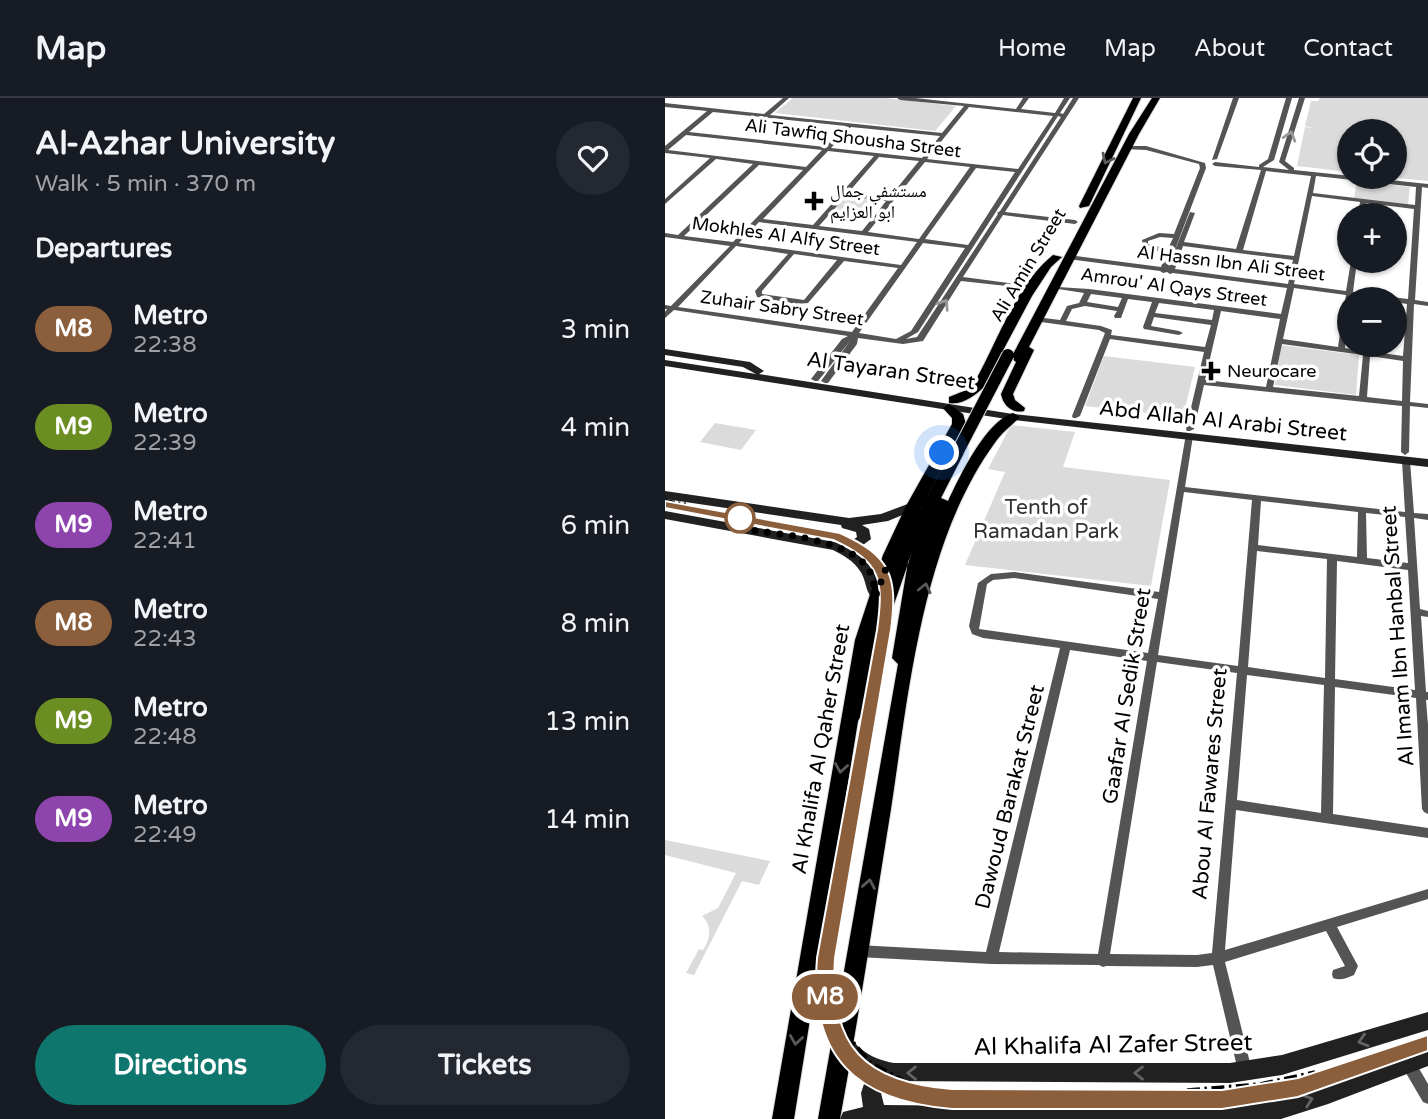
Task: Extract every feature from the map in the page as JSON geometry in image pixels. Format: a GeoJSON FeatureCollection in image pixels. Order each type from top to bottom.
{"type":"FeatureCollection","features":[{"type":"Feature","properties":{"kind":"main road","name":"Ali Amin Street"},"geometry":{"type":"LineString","coordinates":[[1063,257],[1077,219],[1137,98]]}},
{"type":"Feature","properties":{"kind":"main road"},"geometry":{"type":"LineString","coordinates":[[1120,132],[1128,124],[1143,98]]}},
{"type":"Feature","properties":{"kind":"main road"},"geometry":{"type":"LineString","coordinates":[[1139,126],[1139,115],[1149,98]]}},
{"type":"Feature","properties":{"kind":"main road","name":"Ali Amin Street"},"geometry":{"type":"LineString","coordinates":[[956,404],[975,390],[987,373],[1031,288],[1046,265],[1063,257],[1156,98]]}},
{"type":"Feature","properties":{"kind":"main road","name":"Ali Amin Street"},"geometry":{"type":"LineString","coordinates":[[1013,379],[1071,268],[1063,257]]}},
{"type":"Feature","properties":{"kind":"main road"},"geometry":{"type":"LineString","coordinates":[[849,719],[861,704],[868,689],[883,613],[902,558],[965,449],[1063,257]]}},
{"type":"Feature","properties":{"kind":"main road"},"geometry":{"type":"LineString","coordinates":[[665,352],[746,364],[756,374]]}},
{"type":"Feature","properties":{"kind":"main road"},"geometry":{"type":"LineString","coordinates":[[665,357],[756,374]]}},
{"type":"Feature","properties":{"kind":"main road"},"geometry":{"type":"LineString","coordinates":[[665,366],[738,379],[756,374]]}},
{"type":"Feature","properties":{"kind":"main road"},"geometry":{"type":"LineString","coordinates":[[829,1119],[904,678],[901,643],[921,548],[965,449],[1016,413],[1007,397],[1013,379],[1001,380],[987,373]]}},
{"type":"Feature","properties":{"kind":"main road","name":"Al Tayaran Street"},"geometry":{"type":"LineString","coordinates":[[756,374],[820,380],[956,404]]}},
{"type":"Feature","properties":{"kind":"main road","name":"Al Tayaran Street"},"geometry":{"type":"LineString","coordinates":[[756,374],[1016,413]]}},
{"type":"Feature","properties":{"kind":"main road","name":"Al Khalifa Al Qaher Street"},"geometry":{"type":"LineString","coordinates":[[783,1119],[863,640],[890,555],[913,506],[965,449],[956,404]]}},
{"type":"Feature","properties":{"kind":"main road","name":"Abd Allah Al Arabi Street"},"geometry":{"type":"LineString","coordinates":[[1016,413],[1076,416],[1190,433]]}},
{"type":"Feature","properties":{"kind":"main road","name":"Abd Allah Al Arabi Street"},"geometry":{"type":"LineString","coordinates":[[1016,413],[1405,456],[1428,463]]}},
{"type":"Feature","properties":{"kind":"main road","name":"Abd Allah Al Arabi Street"},"geometry":{"type":"LineString","coordinates":[[1405,456],[1428,454]]}},
{"type":"Feature","properties":{"kind":"main road"},"geometry":{"type":"LineString","coordinates":[[665,495],[857,526],[864,531],[864,539],[856,546],[836,546],[665,516]]}},
{"type":"Feature","properties":{"kind":"main road"},"geometry":{"type":"LineString","coordinates":[[823,519],[866,521],[899,513],[913,506]]}},
{"type":"Feature","properties":{"kind":"main road"},"geometry":{"type":"LineString","coordinates":[[836,546],[859,560],[871,573],[876,595]]}},
{"type":"Feature","properties":{"kind":"main road","name":"Al Khalifa Al Zafer Street"},"geometry":{"type":"LineString","coordinates":[[843,1043],[861,1062],[882,1071],[1245,1072],[1282,1065],[1428,1021]]}},
{"type":"Feature","properties":{"kind":"main road"},"geometry":{"type":"LineString","coordinates":[[850,1119],[879,1115],[1255,1117],[1291,1107],[1428,1056]]}},
{"type":"Feature","properties":{"kind":"main road"},"geometry":{"type":"LineString","coordinates":[[879,1115],[872,1105],[870,1093],[874,1081],[882,1071]]}},
{"type":"Feature","properties":{"kind":"street"},"geometry":{"type":"LineString","coordinates":[[765,116],[786,98]]}},
{"type":"Feature","properties":{"kind":"street"},"geometry":{"type":"LineString","coordinates":[[900,98],[1065,115]]}},
{"type":"Feature","properties":{"kind":"street"},"geometry":{"type":"LineString","coordinates":[[1018,110],[1026,98]]}},
{"type":"Feature","properties":{"kind":"street"},"geometry":{"type":"LineString","coordinates":[[895,341],[907,338],[914,332],[1067,98]]}},
{"type":"Feature","properties":{"kind":"street"},"geometry":{"type":"LineString","coordinates":[[895,341],[912,342],[925,334],[1076,98]]}},
{"type":"Feature","properties":{"kind":"street"},"geometry":{"type":"LineString","coordinates":[[1170,263],[1171,251],[1203,168],[1203,161],[1230,98]]}},
{"type":"Feature","properties":{"kind":"street"},"geometry":{"type":"LineString","coordinates":[[1167,271],[1181,244],[1214,162],[1236,98]]}},
{"type":"Feature","properties":{"kind":"street"},"geometry":{"type":"LineString","coordinates":[[1239,251],[1263,168],[1271,160],[1289,98]]}},
{"type":"Feature","properties":{"kind":"street"},"geometry":{"type":"LineString","coordinates":[[1282,162],[1302,98]]}},
{"type":"Feature","properties":{"kind":"street"},"geometry":{"type":"LineString","coordinates":[[665,105],[943,135]]}},
{"type":"Feature","properties":{"kind":"street"},"geometry":{"type":"LineString","coordinates":[[864,233],[968,105]]}},
{"type":"Feature","properties":{"kind":"street"},"geometry":{"type":"LineString","coordinates":[[665,150],[712,110]]}},
{"type":"Feature","properties":{"kind":"street"},"geometry":{"type":"LineString","coordinates":[[665,316],[669,307],[850,125]]}},
{"type":"Feature","properties":{"kind":"street","name":"Ali Tawfiq Shousha Street"},"geometry":{"type":"LineString","coordinates":[[684,133],[1019,172]]}},
{"type":"Feature","properties":{"kind":"street"},"geometry":{"type":"LineString","coordinates":[[1132,137],[1145,146],[1203,161],[1428,185]]}},
{"type":"Feature","properties":{"kind":"street"},"geometry":{"type":"LineString","coordinates":[[1126,148],[1145,146]]}},
{"type":"Feature","properties":{"kind":"street"},"geometry":{"type":"LineString","coordinates":[[665,150],[807,169]]}},
{"type":"Feature","properties":{"kind":"street"},"geometry":{"type":"LineString","coordinates":[[815,227],[879,155]]}},
{"type":"Feature","properties":{"kind":"street"},"geometry":{"type":"LineString","coordinates":[[665,202],[715,157]]}},
{"type":"Feature","properties":{"kind":"street"},"geometry":{"type":"LineString","coordinates":[[1271,160],[1282,162],[1292,169]]}},
{"type":"Feature","properties":{"kind":"street"},"geometry":{"type":"LineString","coordinates":[[679,237],[758,162]]}},
{"type":"Feature","properties":{"kind":"street"},"geometry":{"type":"LineString","coordinates":[[820,380],[854,342],[853,335],[974,166]]}},
{"type":"Feature","properties":{"kind":"street"},"geometry":{"type":"LineString","coordinates":[[1263,168],[1337,175]]}},
{"type":"Feature","properties":{"kind":"street"},"geometry":{"type":"LineString","coordinates":[[1269,390],[1314,174]]}},
{"type":"Feature","properties":{"kind":"street"},"geometry":{"type":"LineString","coordinates":[[1407,183],[1428,185]]}},
{"type":"Feature","properties":{"kind":"street","name":"Al Imam Ibn Hanbal Street"},"geometry":{"type":"LineString","coordinates":[[1419,185],[1407,359],[1405,456],[1425,695],[1428,809]]}},
{"type":"Feature","properties":{"kind":"street"},"geometry":{"type":"LineString","coordinates":[[843,194],[890,200]]}},
{"type":"Feature","properties":{"kind":"street"},"geometry":{"type":"LineString","coordinates":[[1310,194],[1416,207]]}},
{"type":"Feature","properties":{"kind":"street"},"geometry":{"type":"LineString","coordinates":[[995,209],[1077,219]]}},
{"type":"Feature","properties":{"kind":"street"},"geometry":{"type":"LineString","coordinates":[[826,214],[875,220]]}},
{"type":"Feature","properties":{"kind":"street"},"geometry":{"type":"LineString","coordinates":[[757,220],[970,247]]}},
{"type":"Feature","properties":{"kind":"street","name":"Mokhles Al Alfy Street"},"geometry":{"type":"LineString","coordinates":[[665,235],[903,268]]}},
{"type":"Feature","properties":{"kind":"street"},"geometry":{"type":"LineString","coordinates":[[1171,251],[1151,248],[1145,244],[1145,240],[1159,235],[1176,236]]}},
{"type":"Feature","properties":{"kind":"street"},"geometry":{"type":"LineString","coordinates":[[1181,244],[1296,258]]}},
{"type":"Feature","properties":{"kind":"street"},"geometry":{"type":"LineString","coordinates":[[792,253],[758,290],[759,296],[806,302],[842,259]]}},
{"type":"Feature","properties":{"kind":"street","name":"Al Hassn Ibn Ali Street"},"geometry":{"type":"LineString","coordinates":[[1063,257],[1337,293]]}},
{"type":"Feature","properties":{"kind":"street"},"geometry":{"type":"LineString","coordinates":[[961,279],[1031,288]]}},
{"type":"Feature","properties":{"kind":"street","name":"Amrou' Al Qays Street"},"geometry":{"type":"LineString","coordinates":[[1061,288],[1284,317]]}},
{"type":"Feature","properties":{"kind":"street"},"geometry":{"type":"LineString","coordinates":[[1083,304],[1089,291]]}},
{"type":"Feature","properties":{"kind":"street"},"geometry":{"type":"LineString","coordinates":[[1062,323],[1069,307],[1083,304],[1119,313],[1126,296]]}},
{"type":"Feature","properties":{"kind":"street"},"geometry":{"type":"LineString","coordinates":[[1156,300],[1148,328],[1179,334]]}},
{"type":"Feature","properties":{"kind":"street","name":"Al Hassn Ibn Ali Street"},"geometry":{"type":"LineString","coordinates":[[1407,302],[1428,304]]}},
{"type":"Feature","properties":{"kind":"street","name":"Zuhair Sabry Street"},"geometry":{"type":"LineString","coordinates":[[669,307],[895,341]]}},
{"type":"Feature","properties":{"kind":"street"},"geometry":{"type":"LineString","coordinates":[[1090,327],[1100,307]]}},
{"type":"Feature","properties":{"kind":"street","name":"Gaafar Al Sedik Street"},"geometry":{"type":"LineString","coordinates":[[1103,961],[1180,489],[1218,309]]}},
{"type":"Feature","properties":{"kind":"street"},"geometry":{"type":"LineString","coordinates":[[1152,315],[1215,323]]}},
{"type":"Feature","properties":{"kind":"street"},"geometry":{"type":"LineString","coordinates":[[1175,346],[1183,319]]}},
{"type":"Feature","properties":{"kind":"street"},"geometry":{"type":"LineString","coordinates":[[1044,320],[1108,331],[1108,337],[1076,416]]}},
{"type":"Feature","properties":{"kind":"street"},"geometry":{"type":"LineString","coordinates":[[914,332],[925,334]]}},
{"type":"Feature","properties":{"kind":"street"},"geometry":{"type":"LineString","coordinates":[[1108,337],[1209,350]]}},
{"type":"Feature","properties":{"kind":"street"},"geometry":{"type":"LineString","coordinates":[[1279,341],[1337,349]]}},
{"type":"Feature","properties":{"kind":"street"},"geometry":{"type":"LineString","coordinates":[[1363,400],[1367,357]]}},
{"type":"Feature","properties":{"kind":"street"},"geometry":{"type":"LineString","coordinates":[[1394,357],[1407,359]]}},
{"type":"Feature","properties":{"kind":"street"},"geometry":{"type":"LineString","coordinates":[[1201,382],[1428,407]]}},
{"type":"Feature","properties":{"kind":"street"},"geometry":{"type":"LineString","coordinates":[[1180,489],[1428,517]]}},
{"type":"Feature","properties":{"kind":"street","name":"Abou Al Fawares Street"},"geometry":{"type":"LineString","coordinates":[[1245,1072],[1218,958],[1240,670],[1257,498]]}},
{"type":"Feature","properties":{"kind":"street"},"geometry":{"type":"LineString","coordinates":[[1361,560],[1362,510]]}},
{"type":"Feature","properties":{"kind":"street"},"geometry":{"type":"LineString","coordinates":[[1252,547],[1413,567]]}},
{"type":"Feature","properties":{"kind":"street"},"geometry":{"type":"LineString","coordinates":[[1327,818],[1332,557]]}},
{"type":"Feature","properties":{"kind":"street"},"geometry":{"type":"LineString","coordinates":[[1163,596],[1014,575],[987,579],[974,626],[975,631],[983,634],[1425,695]]}},
{"type":"Feature","properties":{"kind":"street"},"geometry":{"type":"LineString","coordinates":[[1416,612],[1428,614]]}},
{"type":"Feature","properties":{"kind":"street","name":"Dawoud Barakat Street"},"geometry":{"type":"LineString","coordinates":[[991,958],[1066,646]]}},
{"type":"Feature","properties":{"kind":"street"},"geometry":{"type":"LineString","coordinates":[[1230,804],[1428,833]]}},
{"type":"Feature","properties":{"kind":"street"},"geometry":{"type":"LineString","coordinates":[[857,951],[991,958],[1184,962],[1218,958],[1428,894]]}},
{"type":"Feature","properties":{"kind":"street"},"geometry":{"type":"LineString","coordinates":[[1329,924],[1352,966],[1349,971],[1338,974]]}},
{"type":"Feature","properties":{"kind":"street"},"geometry":{"type":"LineString","coordinates":[[1408,1063],[1428,1097]]}},
{"type":"Feature","properties":{"kind":"green space"},"geometry":{"type":"Polygon","coordinates":[[[793,98],[886,98],[956,106],[935,131],[775,113],[793,98]]]}},
{"type":"Feature","properties":{"kind":"green space"},"geometry":{"type":"Polygon","coordinates":[[[1320,98],[1428,98],[1428,181],[1407,179],[1407,119],[1337,119],[1337,171],[1297,166],[1305,127],[1314,128],[1305,126],[1311,101],[1318,101],[1320,98]]]}},
{"type":"Feature","properties":{"kind":"green space"},"geometry":{"type":"Polygon","coordinates":[[[1410,187],[1408,204],[1354,198],[1356,189],[1410,187]]]}},
{"type":"Feature","properties":{"kind":"green space"},"geometry":{"type":"Polygon","coordinates":[[[845,196],[881,201],[867,216],[832,211],[845,196]]]}},
{"type":"Feature","properties":{"kind":"green space"},"geometry":{"type":"Polygon","coordinates":[[[1281,345],[1337,352],[1337,357],[1359,357],[1356,395],[1275,385],[1281,345]]]}},
{"type":"Feature","properties":{"kind":"green space"},"geometry":{"type":"Polygon","coordinates":[[[1104,356],[1195,367],[1183,417],[1085,406],[1104,356]]]}},
{"type":"Feature","properties":{"kind":"green space"},"geometry":{"type":"Polygon","coordinates":[[[715,423],[756,430],[741,450],[700,442],[715,423]]]}},
{"type":"Feature","properties":{"kind":"green space","name":"Tenth of Ramadan Park"},"geometry":{"type":"Polygon","coordinates":[[[1011,425],[1075,432],[1063,467],[1170,480],[1151,586],[965,565],[1005,472],[988,469],[1011,425]]]}},
{"type":"Feature","properties":{"kind":"green space"},"geometry":{"type":"Polygon","coordinates":[[[665,840],[770,861],[759,885],[742,881],[694,975],[686,973],[709,937],[709,928],[702,916],[718,908],[736,873],[665,855],[665,840]]]}},
{"type":"Feature","properties":{"kind":"railway"},"geometry":{"type":"LineString","coordinates":[[665,500],[686,504]]}},
{"type":"Feature","properties":{"kind":"railway"},"geometry":{"type":"LineString","coordinates":[[788,526],[847,540],[872,557],[883,578],[886,601],[883,647],[860,765]]}},
{"type":"Feature","properties":{"kind":"railway"},"geometry":{"type":"LineString","coordinates":[[861,763],[826,958],[826,986],[829,1014],[845,1052],[861,1069],[884,1084],[920,1095],[969,1100],[1144,1100],[1236,1096],[1313,1083],[1428,1045]]}},
{"type":"Feature","properties":{"kind":"railway"},"geometry":{"type":"LineString","coordinates":[[842,1029],[870,1062],[908,1083]]}},
{"type":"Feature","properties":{"kind":"railway"},"geometry":{"type":"LineString","coordinates":[[1187,1090],[1260,1084],[1315,1072]]}},
{"type":"Feature","properties":{"kind":"metro line","name":"M8"},"geometry":{"type":"LineString","coordinates":[[665,505],[836,536],[863,548],[884,576],[888,601],[884,630],[826,958],[824,989],[834,1034],[846,1054],[863,1072],[884,1086],[917,1096],[952,1099],[1222,1099],[1298,1087],[1428,1045]]}},
{"type":"Feature","properties":{"kind":"place","name":"مستشفي جمال ابو العزايم"},"geometry":{"type":"Point","coordinates":[814,201]}},
{"type":"Feature","properties":{"kind":"place","name":"Neurocare"},"geometry":{"type":"Point","coordinates":[1211,371]}},
{"type":"Feature","properties":{"kind":"route"},"geometry":{"type":"LineString","coordinates":[[740,518],[741,529],[828,544],[845,550],[871,573],[876,595],[898,537],[942,453]]}}]}
